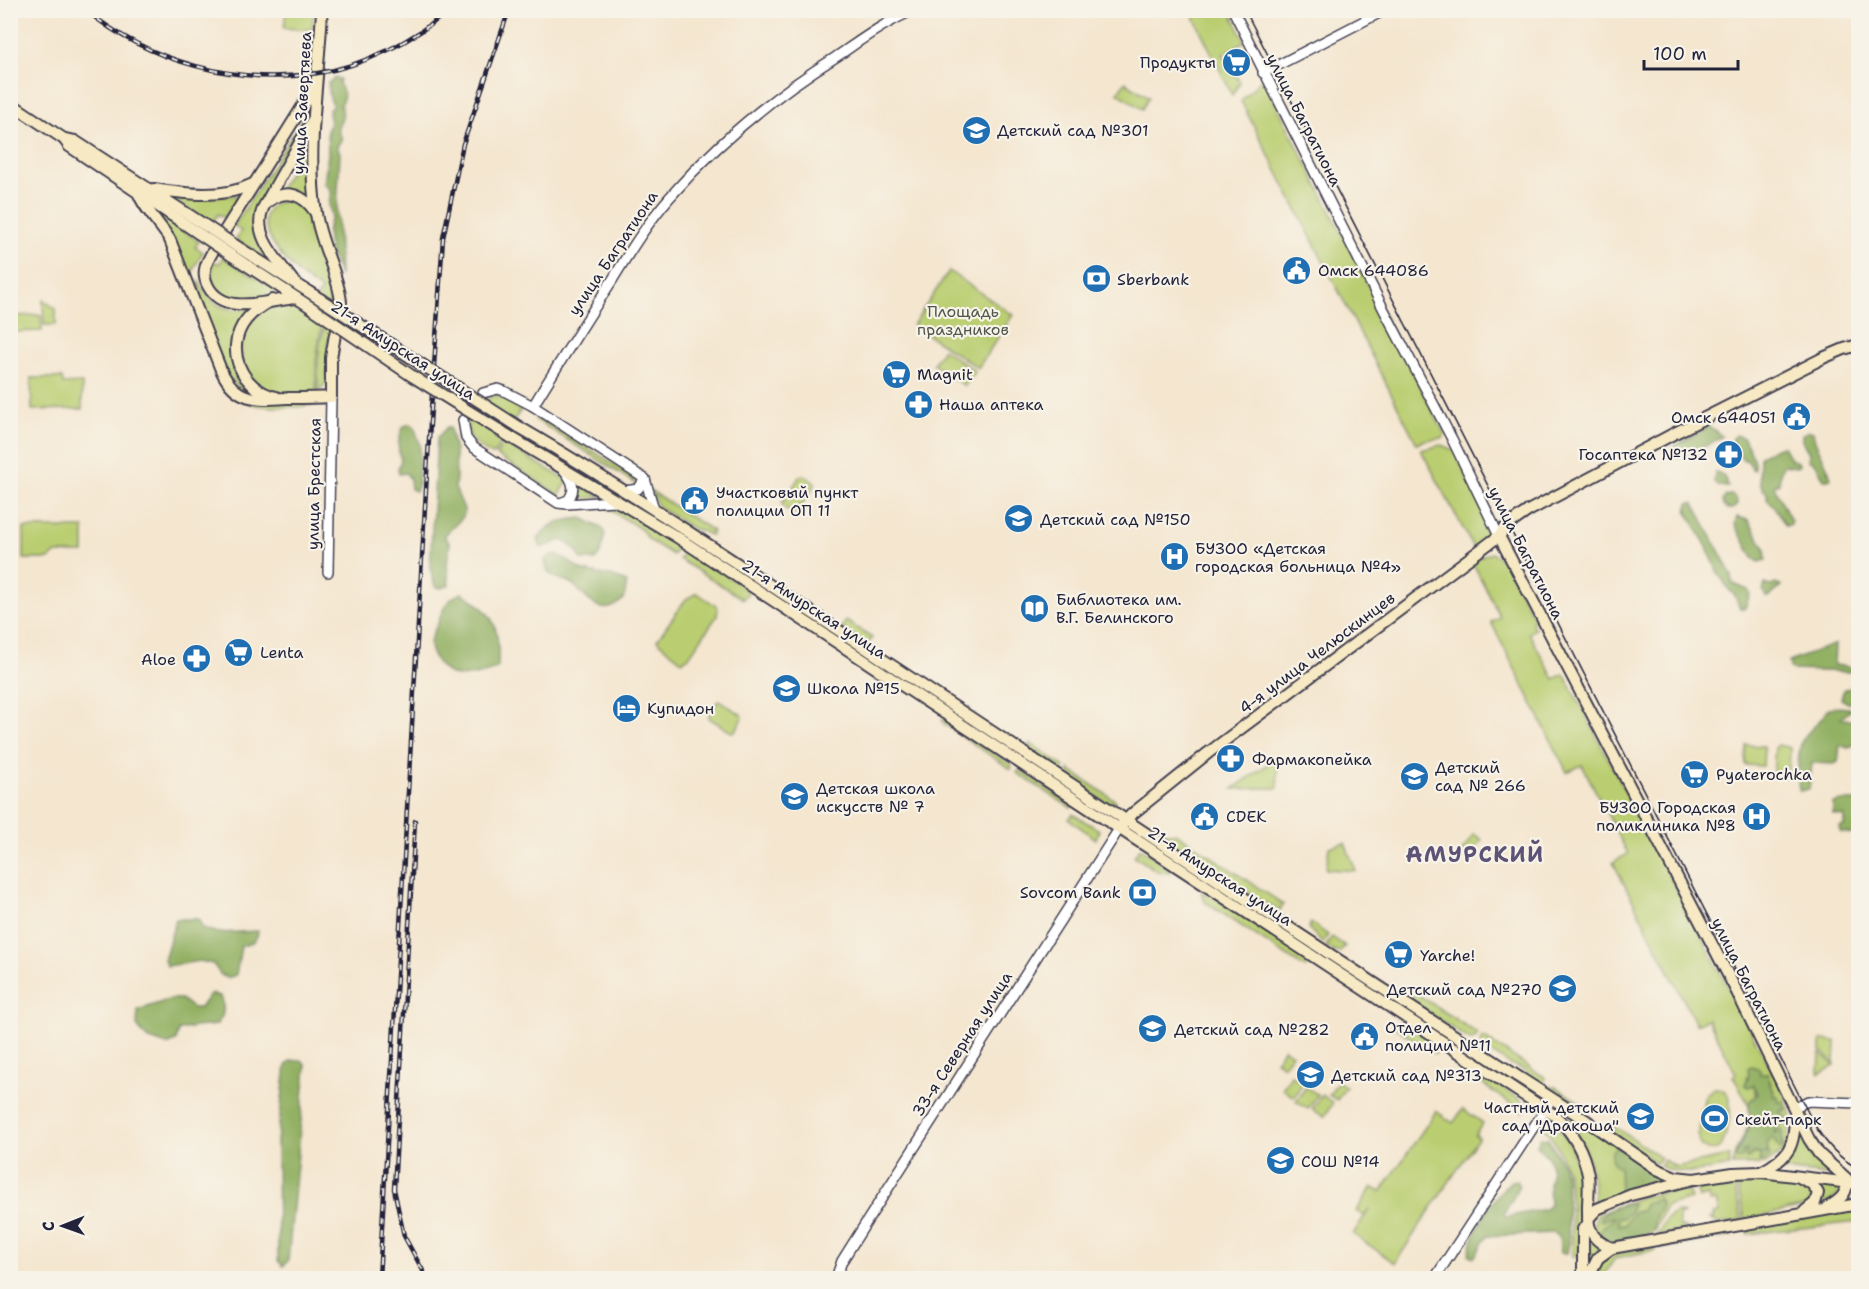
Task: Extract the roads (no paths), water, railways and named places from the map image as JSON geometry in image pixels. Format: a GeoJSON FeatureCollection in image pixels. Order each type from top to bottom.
{"type":"FeatureCollection","features":[{"type":"Feature","properties":{"kind":"main road","name":"улица Завертяева"},"geometry":{"type":"LineString","coordinates":[[322,10],[312,163],[315,212],[321,239],[342,302]]}},
{"type":"Feature","properties":{"kind":"main road"},"geometry":{"type":"LineString","coordinates":[[224,232],[318,81]]}},
{"type":"Feature","properties":{"kind":"main road","name":"21-я Амурская улица"},"geometry":{"type":"LineString","coordinates":[[10,103],[64,139],[75,141],[143,191],[233,250],[294,282],[519,427],[654,509],[865,654],[1545,1109],[1566,1126],[1582,1155],[1588,1184],[1588,1222],[1583,1229],[1583,1275],[1587,1278]]}},
{"type":"Feature","properties":{"kind":"main road"},"geometry":{"type":"LineString","coordinates":[[294,282],[264,240],[260,231],[260,216],[307,133],[316,109],[312,104],[304,105]]}},
{"type":"Feature","properties":{"kind":"main road"},"geometry":{"type":"LineString","coordinates":[[256,182],[236,192],[224,193],[143,191],[140,200],[170,240],[221,370],[232,387],[243,395],[260,400],[331,397],[331,358],[335,334]]}},
{"type":"Feature","properties":{"kind":"main road"},"geometry":{"type":"LineString","coordinates":[[266,203],[276,196],[293,194],[303,198],[315,212]]}},
{"type":"Feature","properties":{"kind":"main road","name":"21-я Амурская улица"},"geometry":{"type":"LineString","coordinates":[[233,250],[296,298],[412,376],[865,654]]}},
{"type":"Feature","properties":{"kind":"main road"},"geometry":{"type":"LineString","coordinates":[[195,303],[197,276],[200,267],[211,254],[204,268],[204,277],[208,288],[218,298],[235,304],[296,298]]}},
{"type":"Feature","properties":{"kind":"main road"},"geometry":{"type":"LineString","coordinates":[[272,300],[254,311],[242,325],[236,341],[237,357],[243,374],[253,386],[268,394],[286,398]]}},
{"type":"Feature","properties":{"kind":"main road","name":"4-я улица Челюскинцев"},"geometry":{"type":"LineString","coordinates":[[1122,825],[1208,753],[1499,536],[1508,525],[1528,511],[1661,440],[1828,356],[1858,345]]}},
{"type":"Feature","properties":{"kind":"main road","name":"улица Багратиона"},"geometry":{"type":"LineString","coordinates":[[1499,536],[1737,992],[1814,1147],[1827,1162],[1849,1180]]}},
{"type":"Feature","properties":{"kind":"main road","name":"21-я Амурская улица"},"geometry":{"type":"LineString","coordinates":[[1122,825],[1552,1099],[1657,1169],[1675,1177],[1694,1179]]}},
{"type":"Feature","properties":{"kind":"main road"},"geometry":{"type":"LineString","coordinates":[[1761,1172],[1782,1160],[1789,1150],[1794,1133],[1795,1107]]}},
{"type":"Feature","properties":{"kind":"main road"},"geometry":{"type":"LineString","coordinates":[[1612,1248],[1597,1241],[1588,1222],[1593,1211],[1611,1202],[1694,1179],[1742,1172],[1761,1172],[1801,1178],[1849,1180],[1858,1178]]}},
{"type":"Feature","properties":{"kind":"main road"},"geometry":{"type":"LineString","coordinates":[[1801,1178],[1815,1187],[1818,1197],[1813,1206],[1801,1213]]}},
{"type":"Feature","properties":{"kind":"main road"},"geometry":{"type":"LineString","coordinates":[[1826,1209],[1843,1196],[1849,1180]]}},
{"type":"Feature","properties":{"kind":"main road"},"geometry":{"type":"LineString","coordinates":[[1587,1278],[1595,1262],[1612,1248],[1858,1204]]}},
{"type":"Feature","properties":{"kind":"street","name":"улица Багратиона"},"geometry":{"type":"LineString","coordinates":[[533,406],[584,321],[669,197],[729,137],[786,90],[885,24],[914,10]]}},
{"type":"Feature","properties":{"kind":"street","name":"улица Багратиона"},"geometry":{"type":"LineString","coordinates":[[1233,10],[1263,73],[1452,439],[1499,536]]}},
{"type":"Feature","properties":{"kind":"street"},"geometry":{"type":"LineString","coordinates":[[1263,73],[1385,10]]}},
{"type":"Feature","properties":{"kind":"street"},"geometry":{"type":"LineString","coordinates":[[483,393],[498,389],[533,406],[645,479],[654,509]]}},
{"type":"Feature","properties":{"kind":"street","name":"улица Брестская"},"geometry":{"type":"LineString","coordinates":[[328,572],[331,397]]}},
{"type":"Feature","properties":{"kind":"street"},"geometry":{"type":"LineString","coordinates":[[463,420],[466,438],[473,447],[558,503],[614,501],[626,506]]}},
{"type":"Feature","properties":{"kind":"street"},"geometry":{"type":"LineString","coordinates":[[558,503],[568,500],[573,491],[571,478],[563,469]]}},
{"type":"Feature","properties":{"kind":"street"},"geometry":{"type":"LineString","coordinates":[[625,491],[638,489],[645,479]]}},
{"type":"Feature","properties":{"kind":"street","name":"33-я Северная улица"},"geometry":{"type":"LineString","coordinates":[[836,1278],[842,1261],[900,1169],[1122,825]]}},
{"type":"Feature","properties":{"kind":"street"},"geometry":{"type":"LineString","coordinates":[[1435,1278],[1552,1099]]}},
{"type":"Feature","properties":{"kind":"street"},"geometry":{"type":"LineString","coordinates":[[1795,1107],[1808,1101],[1858,1104]]}},
{"type":"Feature","properties":{"kind":"tram line"},"geometry":{"type":"LineString","coordinates":[[1245,10],[1815,1126],[1834,1150],[1858,1168]]}},
{"type":"Feature","properties":{"kind":"railway"},"geometry":{"type":"LineString","coordinates":[[86,10],[137,44],[166,56],[195,66],[257,76],[318,73],[353,65],[404,42],[449,10]]}},
{"type":"Feature","properties":{"kind":"railway"},"geometry":{"type":"LineString","coordinates":[[379,1278],[443,238],[463,144],[509,10]]}},
{"type":"Feature","properties":{"kind":"railway"},"geometry":{"type":"LineString","coordinates":[[415,821],[394,1189],[404,1236],[427,1278]]}},
{"type":"Feature","properties":{"kind":"place","name":"Продукты"},"geometry":{"type":"Point","coordinates":[1237,62]}},
{"type":"Feature","properties":{"kind":"place","name":"Детский сад №301"},"geometry":{"type":"Point","coordinates":[976,130]}},
{"type":"Feature","properties":{"kind":"place","name":"Омск 644086"},"geometry":{"type":"Point","coordinates":[1297,270]}},
{"type":"Feature","properties":{"kind":"place","name":"Sberbank"},"geometry":{"type":"Point","coordinates":[1096,279]}},
{"type":"Feature","properties":{"kind":"place","name":"Magnit"},"geometry":{"type":"Point","coordinates":[896,374]}},
{"type":"Feature","properties":{"kind":"place","name":"Наша аптека"},"geometry":{"type":"Point","coordinates":[918,404]}},
{"type":"Feature","properties":{"kind":"place","name":"Омск 644051"},"geometry":{"type":"Point","coordinates":[1797,417]}},
{"type":"Feature","properties":{"kind":"place","name":"Госаптека №132"},"geometry":{"type":"Point","coordinates":[1729,454]}},
{"type":"Feature","properties":{"kind":"place","name":"Участковый пункт полиции ОП 11"},"geometry":{"type":"Point","coordinates":[695,501]}},
{"type":"Feature","properties":{"kind":"place","name":"Детский сад №150"},"geometry":{"type":"Point","coordinates":[1019,519]}},
{"type":"Feature","properties":{"kind":"place","name":"БУЗОО «Детская городская больница №4»"},"geometry":{"type":"Point","coordinates":[1174,557]}},
{"type":"Feature","properties":{"kind":"place","name":"Библиотека им. В.Г. Белинского"},"geometry":{"type":"Point","coordinates":[1035,608]}},
{"type":"Feature","properties":{"kind":"place","name":"Lenta"},"geometry":{"type":"Point","coordinates":[239,652]}},
{"type":"Feature","properties":{"kind":"place","name":"Aloe"},"geometry":{"type":"Point","coordinates":[197,659]}},
{"type":"Feature","properties":{"kind":"place","name":"Школа №15"},"geometry":{"type":"Point","coordinates":[786,688]}},
{"type":"Feature","properties":{"kind":"place","name":"Купидон"},"geometry":{"type":"Point","coordinates":[626,708]}},
{"type":"Feature","properties":{"kind":"place","name":"Фармакопейка"},"geometry":{"type":"Point","coordinates":[1231,759]}},
{"type":"Feature","properties":{"kind":"place","name":"Pyaterochka"},"geometry":{"type":"Point","coordinates":[1695,774]}},
{"type":"Feature","properties":{"kind":"place","name":"Детский сад № 266"},"geometry":{"type":"Point","coordinates":[1414,776]}},
{"type":"Feature","properties":{"kind":"place","name":"Детская школа искусств № 7"},"geometry":{"type":"Point","coordinates":[795,797]}},
{"type":"Feature","properties":{"kind":"place","name":"CDEK"},"geometry":{"type":"Point","coordinates":[1205,816]}},
{"type":"Feature","properties":{"kind":"place","name":"БУЗОО Городская поликлиника №8"},"geometry":{"type":"Point","coordinates":[1757,816]}},
{"type":"Feature","properties":{"kind":"place","name":"Sovcom Bank"},"geometry":{"type":"Point","coordinates":[1142,892]}},
{"type":"Feature","properties":{"kind":"place","name":"Yarche!"},"geometry":{"type":"Point","coordinates":[1399,955]}},
{"type":"Feature","properties":{"kind":"place","name":"Детский сад №270"},"geometry":{"type":"Point","coordinates":[1563,989]}},
{"type":"Feature","properties":{"kind":"place","name":"Детский сад №282"},"geometry":{"type":"Point","coordinates":[1153,1029]}},
{"type":"Feature","properties":{"kind":"place","name":"Отдел полиции №11"},"geometry":{"type":"Point","coordinates":[1364,1036]}},
{"type":"Feature","properties":{"kind":"place","name":"Детский сад №313"},"geometry":{"type":"Point","coordinates":[1310,1075]}},
{"type":"Feature","properties":{"kind":"place","name":"Частный детский сад \"Дракоша\""},"geometry":{"type":"Point","coordinates":[1640,1116]}},
{"type":"Feature","properties":{"kind":"place","name":"Скейт-парк"},"geometry":{"type":"Point","coordinates":[1714,1119]}},
{"type":"Feature","properties":{"kind":"place","name":"СОШ №14"},"geometry":{"type":"Point","coordinates":[1280,1161]}},
{"type":"Feature","properties":{"kind":"district","name":"АМУРСКИЙ"},"geometry":{"type":"Point","coordinates":[1475,854]}},
{"type":"Feature","properties":{"kind":"park label","name":"Площадь праздников"},"geometry":{"type":"Point","coordinates":[963,320]}}]}
